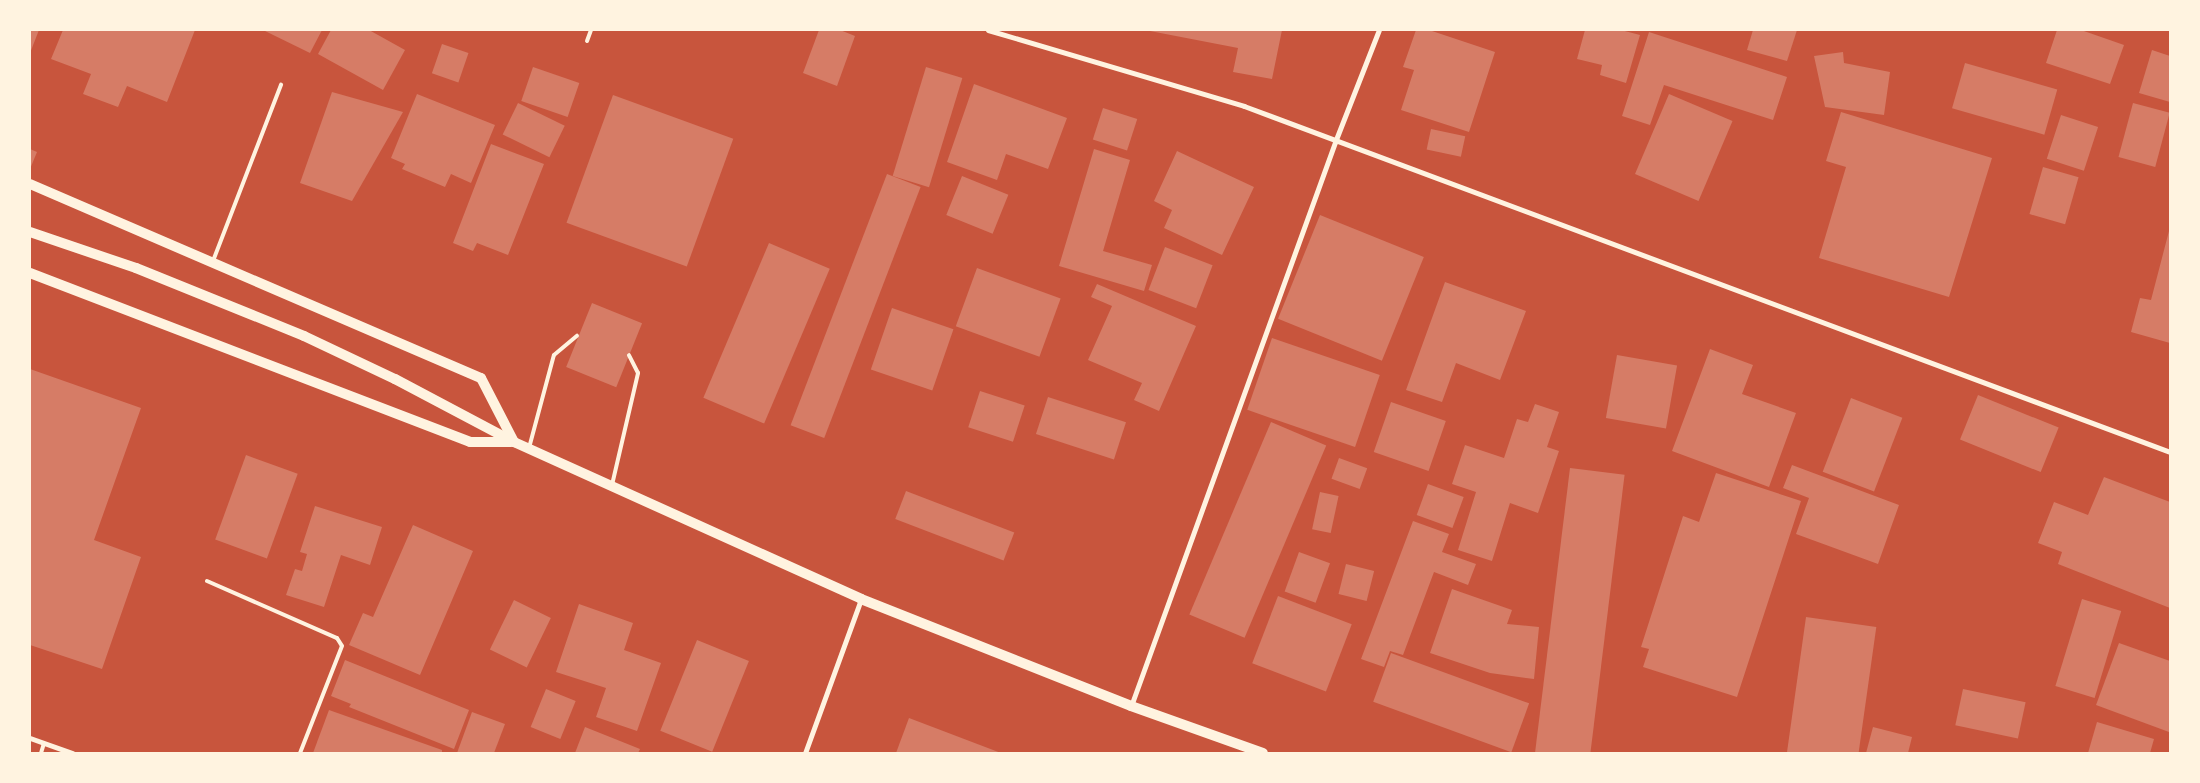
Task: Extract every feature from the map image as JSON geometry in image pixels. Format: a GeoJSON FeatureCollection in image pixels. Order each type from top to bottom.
{"type":"FeatureCollection","features":[{"type":"Feature","properties":{"kind":"main road"},"geometry":{"type":"LineString","coordinates":[[30,184],[481,378],[514,442]]}},
{"type":"Feature","properties":{"kind":"main road"},"geometry":{"type":"LineString","coordinates":[[30,232],[136,268],[269,321],[395,379],[514,442],[861,599],[1131,706],[1263,753]]}},
{"type":"Feature","properties":{"kind":"main road"},"geometry":{"type":"LineString","coordinates":[[30,273],[470,442],[514,442]]}},
{"type":"Feature","properties":{"kind":"street"},"geometry":{"type":"LineString","coordinates":[[988,30],[1244,106],[1335,142],[2170,452]]}},
{"type":"Feature","properties":{"kind":"street"},"geometry":{"type":"LineString","coordinates":[[1131,706],[1335,142],[1379,30]]}},
{"type":"Feature","properties":{"kind":"street"},"geometry":{"type":"LineString","coordinates":[[805,753],[861,599]]}},
{"type":"Feature","properties":{"kind":"street"},"geometry":{"type":"LineString","coordinates":[[30,738],[72,753]]}},
{"type":"Feature","properties":{"kind":"lane"},"geometry":{"type":"LineString","coordinates":[[587,41],[591,30]]}},
{"type":"Feature","properties":{"kind":"lane"},"geometry":{"type":"LineString","coordinates":[[212,263],[281,84]]}},
{"type":"Feature","properties":{"kind":"lane"},"geometry":{"type":"LineString","coordinates":[[529,448],[554,355],[578,336]]}},
{"type":"Feature","properties":{"kind":"lane"},"geometry":{"type":"LineString","coordinates":[[612,486],[638,373],[629,355]]}},
{"type":"Feature","properties":{"kind":"lane"},"geometry":{"type":"LineString","coordinates":[[206,581],[337,638],[342,646],[300,753]]}},
{"type":"Feature","properties":{"kind":"lane"},"geometry":{"type":"LineString","coordinates":[[41,753],[44,743]]}},
{"type":"Feature","properties":{"kind":"building"},"geometry":{"type":"Polygon","coordinates":[[[30,30],[39,30],[30,53],[30,30]]]}},
{"type":"Feature","properties":{"kind":"building"},"geometry":{"type":"Polygon","coordinates":[[[63,30],[195,30],[167,102],[127,86],[118,107],[83,94],[91,74],[51,59],[63,30]]]}},
{"type":"Feature","properties":{"kind":"building"},"geometry":{"type":"Polygon","coordinates":[[[263,30],[322,30],[310,53],[263,30]]]}},
{"type":"Feature","properties":{"kind":"building"},"geometry":{"type":"Polygon","coordinates":[[[331,30],[369,30],[405,50],[383,90],[318,54],[331,30]]]}},
{"type":"Feature","properties":{"kind":"building"},"geometry":{"type":"Polygon","coordinates":[[[819,30],[840,30],[855,36],[837,86],[803,73],[819,30]]]}},
{"type":"Feature","properties":{"kind":"building"},"geometry":{"type":"Polygon","coordinates":[[[1282,30],[1272,79],[1233,72],[1238,48],[1150,31],[1282,30]]]}},
{"type":"Feature","properties":{"kind":"building"},"geometry":{"type":"Polygon","coordinates":[[[1416,30],[1429,30],[1495,52],[1469,132],[1401,110],[1414,70],[1403,67],[1416,30]]]}},
{"type":"Feature","properties":{"kind":"building"},"geometry":{"type":"Polygon","coordinates":[[[1585,30],[1621,30],[1640,35],[1626,83],[1600,75],[1602,65],[1577,59],[1585,30]]]}},
{"type":"Feature","properties":{"kind":"building"},"geometry":{"type":"Polygon","coordinates":[[[1753,30],[1797,30],[1787,61],[1747,50],[1753,30]]]}},
{"type":"Feature","properties":{"kind":"building"},"geometry":{"type":"Polygon","coordinates":[[[2057,30],[2081,30],[2124,45],[2110,84],[2046,63],[2057,30]]]}},
{"type":"Feature","properties":{"kind":"building"},"geometry":{"type":"Polygon","coordinates":[[[1649,32],[1787,77],[1773,120],[1664,85],[1650,125],[1622,116],[1649,32]]]}},
{"type":"Feature","properties":{"kind":"building"},"geometry":{"type":"Polygon","coordinates":[[[442,44],[468,53],[458,82],[432,73],[442,44]]]}},
{"type":"Feature","properties":{"kind":"building"},"geometry":{"type":"Polygon","coordinates":[[[2152,50],[2170,56],[2170,102],[2139,93],[2152,50]]]}},
{"type":"Feature","properties":{"kind":"building"},"geometry":{"type":"Polygon","coordinates":[[[1843,52],[1844,63],[1890,72],[1884,115],[1825,107],[1814,56],[1843,52]]]}},
{"type":"Feature","properties":{"kind":"building"},"geometry":{"type":"Polygon","coordinates":[[[1965,63],[2057,89],[2044,135],[1952,108],[1965,63]]]}},
{"type":"Feature","properties":{"kind":"building"},"geometry":{"type":"Polygon","coordinates":[[[533,67],[579,83],[568,117],[521,101],[533,67]]]}},
{"type":"Feature","properties":{"kind":"building"},"geometry":{"type":"Polygon","coordinates":[[[926,67],[962,78],[929,187],[893,176],[926,67]]]}},
{"type":"Feature","properties":{"kind":"building"},"geometry":{"type":"Polygon","coordinates":[[[974,84],[1067,118],[1048,169],[1006,154],[997,180],[947,162],[974,84]]]}},
{"type":"Feature","properties":{"kind":"building"},"geometry":{"type":"Polygon","coordinates":[[[332,92],[403,112],[352,201],[300,183],[332,92]]]}},
{"type":"Feature","properties":{"kind":"building"},"geometry":{"type":"Polygon","coordinates":[[[417,94],[495,125],[471,183],[451,174],[445,187],[402,169],[405,164],[391,158],[417,94]]]}},
{"type":"Feature","properties":{"kind":"building"},"geometry":{"type":"Polygon","coordinates":[[[1669,94],[1733,121],[1699,201],[1635,174],[1669,94]]]}},
{"type":"Feature","properties":{"kind":"building"},"geometry":{"type":"Polygon","coordinates":[[[613,95],[733,139],[687,267],[566,223],[613,95]]]}},
{"type":"Feature","properties":{"kind":"building"},"geometry":{"type":"Polygon","coordinates":[[[518,103],[565,126],[549,157],[503,134],[518,103]]]}},
{"type":"Feature","properties":{"kind":"building"},"geometry":{"type":"Polygon","coordinates":[[[2133,103],[2170,113],[2155,167],[2119,157],[2133,103]]]}},
{"type":"Feature","properties":{"kind":"building"},"geometry":{"type":"Polygon","coordinates":[[[1103,108],[1137,119],[1127,151],[1093,139],[1103,108]]]}},
{"type":"Feature","properties":{"kind":"building"},"geometry":{"type":"Polygon","coordinates":[[[1841,112],[1992,158],[1949,297],[1819,258],[1846,167],[1826,161],[1841,112]]]}},
{"type":"Feature","properties":{"kind":"building"},"geometry":{"type":"Polygon","coordinates":[[[2061,115],[2098,127],[2084,171],[2047,159],[2061,115]]]}},
{"type":"Feature","properties":{"kind":"building"},"geometry":{"type":"Polygon","coordinates":[[[1431,129],[1465,136],[1461,157],[1427,150],[1431,129]]]}},
{"type":"Feature","properties":{"kind":"building"},"geometry":{"type":"Polygon","coordinates":[[[491,144],[544,164],[508,255],[477,243],[473,251],[453,243],[491,144]]]}},
{"type":"Feature","properties":{"kind":"building"},"geometry":{"type":"Polygon","coordinates":[[[30,149],[37,152],[30,169],[30,149]]]}},
{"type":"Feature","properties":{"kind":"building"},"geometry":{"type":"Polygon","coordinates":[[[1094,149],[1130,160],[1103,251],[1152,265],[1144,291],[1059,266],[1094,149]]]}},
{"type":"Feature","properties":{"kind":"building"},"geometry":{"type":"Polygon","coordinates":[[[1177,151],[1254,187],[1222,255],[1164,228],[1172,210],[1154,201],[1177,151]]]}},
{"type":"Feature","properties":{"kind":"building"},"geometry":{"type":"Polygon","coordinates":[[[2043,167],[2079,177],[2065,224],[2029,214],[2043,167]]]}},
{"type":"Feature","properties":{"kind":"building"},"geometry":{"type":"Polygon","coordinates":[[[887,174],[921,187],[824,438],[791,425],[887,174]]]}},
{"type":"Feature","properties":{"kind":"building"},"geometry":{"type":"Polygon","coordinates":[[[962,176],[1008,195],[993,234],[946,215],[962,176]]]}},
{"type":"Feature","properties":{"kind":"building"},"geometry":{"type":"Polygon","coordinates":[[[1320,215],[1424,257],[1382,361],[1278,319],[1320,215]]]}},
{"type":"Feature","properties":{"kind":"building"},"geometry":{"type":"Polygon","coordinates":[[[2169,231],[2170,343],[2131,332],[2140,298],[2151,300],[2169,231]]]}},
{"type":"Feature","properties":{"kind":"building"},"geometry":{"type":"Polygon","coordinates":[[[769,243],[830,269],[764,423],[703,398],[769,243]]]}},
{"type":"Feature","properties":{"kind":"building"},"geometry":{"type":"Polygon","coordinates":[[[1165,247],[1213,265],[1196,308],[1149,290],[1165,247]]]}},
{"type":"Feature","properties":{"kind":"building"},"geometry":{"type":"Polygon","coordinates":[[[977,268],[1061,298],[1039,357],[956,326],[977,268]]]}},
{"type":"Feature","properties":{"kind":"building"},"geometry":{"type":"Polygon","coordinates":[[[1445,282],[1526,311],[1500,380],[1456,363],[1442,402],[1406,390],[1445,282]]]}},
{"type":"Feature","properties":{"kind":"building"},"geometry":{"type":"Polygon","coordinates":[[[1097,284],[1196,326],[1159,411],[1134,400],[1142,383],[1088,360],[1112,306],[1091,297],[1097,284]]]}},
{"type":"Feature","properties":{"kind":"building"},"geometry":{"type":"Polygon","coordinates":[[[592,303],[642,323],[616,387],[566,367],[592,303]]]}},
{"type":"Feature","properties":{"kind":"building"},"geometry":{"type":"Polygon","coordinates":[[[892,308],[953,329],[932,391],[871,369],[892,308]]]}},
{"type":"Feature","properties":{"kind":"building"},"geometry":{"type":"Polygon","coordinates":[[[1272,338],[1380,375],[1355,447],[1247,410],[1272,338]]]}},
{"type":"Feature","properties":{"kind":"building"},"geometry":{"type":"Polygon","coordinates":[[[1710,349],[1753,365],[1742,394],[1796,413],[1769,487],[1672,451],[1710,349]]]}},
{"type":"Feature","properties":{"kind":"building"},"geometry":{"type":"Polygon","coordinates":[[[1617,355],[1677,366],[1666,429],[1606,418],[1617,355]]]}},
{"type":"Feature","properties":{"kind":"building"},"geometry":{"type":"Polygon","coordinates":[[[30,369],[141,408],[94,540],[141,557],[102,669],[30,645],[30,369]]]}},
{"type":"Feature","properties":{"kind":"building"},"geometry":{"type":"Polygon","coordinates":[[[980,391],[1025,406],[1013,442],[968,427],[980,391]]]}},
{"type":"Feature","properties":{"kind":"building"},"geometry":{"type":"Polygon","coordinates":[[[1978,395],[2059,428],[2041,472],[1960,440],[1978,395]]]}},
{"type":"Feature","properties":{"kind":"building"},"geometry":{"type":"Polygon","coordinates":[[[1048,397],[1126,422],[1114,459],[1036,434],[1048,397]]]}},
{"type":"Feature","properties":{"kind":"building"},"geometry":{"type":"Polygon","coordinates":[[[1851,398],[1902,418],[1874,491],[1823,472],[1851,398]]]}},
{"type":"Feature","properties":{"kind":"building"},"geometry":{"type":"Polygon","coordinates":[[[1391,402],[1446,421],[1429,471],[1374,452],[1391,402]]]}},
{"type":"Feature","properties":{"kind":"building"},"geometry":{"type":"Polygon","coordinates":[[[1535,404],[1559,412],[1547,447],[1559,451],[1538,513],[1510,503],[1492,561],[1458,550],[1476,492],[1452,484],[1465,445],[1504,458],[1517,419],[1528,422],[1535,404]]]}},
{"type":"Feature","properties":{"kind":"building"},"geometry":{"type":"Polygon","coordinates":[[[1271,422],[1326,445],[1245,638],[1189,614],[1271,422]]]}},
{"type":"Feature","properties":{"kind":"building"},"geometry":{"type":"Polygon","coordinates":[[[246,455],[298,474],[267,558],[215,540],[246,455]]]}},
{"type":"Feature","properties":{"kind":"building"},"geometry":{"type":"Polygon","coordinates":[[[1339,458],[1367,468],[1360,489],[1331,479],[1339,458]]]}},
{"type":"Feature","properties":{"kind":"building"},"geometry":{"type":"Polygon","coordinates":[[[1792,465],[1899,505],[1878,564],[1796,534],[1809,498],[1783,488],[1792,465]]]}},
{"type":"Feature","properties":{"kind":"building"},"geometry":{"type":"Polygon","coordinates":[[[1570,468],[1625,475],[1590,753],[1535,753],[1570,468]]]}},
{"type":"Feature","properties":{"kind":"building"},"geometry":{"type":"Polygon","coordinates":[[[1716,473],[1801,501],[1737,697],[1643,667],[1649,649],[1641,647],[1683,516],[1699,522],[1716,473]]]}},
{"type":"Feature","properties":{"kind":"building"},"geometry":{"type":"Polygon","coordinates":[[[2104,477],[2170,502],[2170,608],[2058,564],[2062,552],[2038,543],[2054,502],[2088,515],[2104,477]]]}},
{"type":"Feature","properties":{"kind":"building"},"geometry":{"type":"Polygon","coordinates":[[[1428,484],[1464,497],[1452,528],[1417,515],[1428,484]]]}},
{"type":"Feature","properties":{"kind":"building"},"geometry":{"type":"Polygon","coordinates":[[[906,491],[1014,533],[1004,561],[895,519],[906,491]]]}},
{"type":"Feature","properties":{"kind":"building"},"geometry":{"type":"Polygon","coordinates":[[[1320,492],[1339,496],[1331,533],[1312,529],[1320,492]]]}},
{"type":"Feature","properties":{"kind":"building"},"geometry":{"type":"Polygon","coordinates":[[[315,506],[382,527],[370,565],[341,555],[324,607],[286,595],[295,569],[302,571],[307,554],[300,552],[315,506]]]}},
{"type":"Feature","properties":{"kind":"building"},"geometry":{"type":"Polygon","coordinates":[[[1413,521],[1449,534],[1442,552],[1476,564],[1468,585],[1434,572],[1403,655],[1390,651],[1384,667],[1361,659],[1413,521]]]}},
{"type":"Feature","properties":{"kind":"building"},"geometry":{"type":"Polygon","coordinates":[[[413,525],[473,551],[420,675],[349,645],[363,613],[373,617],[413,525]]]}},
{"type":"Feature","properties":{"kind":"building"},"geometry":{"type":"Polygon","coordinates":[[[1299,552],[1330,563],[1316,603],[1285,591],[1299,552]]]}},
{"type":"Feature","properties":{"kind":"building"},"geometry":{"type":"Polygon","coordinates":[[[1346,564],[1374,571],[1367,601],[1339,594],[1346,564]]]}},
{"type":"Feature","properties":{"kind":"building"},"geometry":{"type":"Polygon","coordinates":[[[1452,589],[1512,610],[1507,624],[1539,627],[1534,679],[1490,673],[1430,653],[1452,589]]]}},
{"type":"Feature","properties":{"kind":"building"},"geometry":{"type":"Polygon","coordinates":[[[1278,596],[1352,624],[1326,692],[1252,663],[1278,596]]]}},
{"type":"Feature","properties":{"kind":"building"},"geometry":{"type":"Polygon","coordinates":[[[2082,599],[2121,611],[2095,698],[2055,686],[2082,599]]]}},
{"type":"Feature","properties":{"kind":"building"},"geometry":{"type":"Polygon","coordinates":[[[514,600],[551,618],[527,667],[490,649],[514,600]]]}},
{"type":"Feature","properties":{"kind":"building"},"geometry":{"type":"Polygon","coordinates":[[[579,604],[633,623],[624,650],[661,663],[637,731],[596,717],[606,688],[556,672],[579,604]]]}},
{"type":"Feature","properties":{"kind":"building"},"geometry":{"type":"Polygon","coordinates":[[[1806,617],[1876,627],[1859,753],[1787,753],[1806,617]]]}},
{"type":"Feature","properties":{"kind":"building"},"geometry":{"type":"Polygon","coordinates":[[[697,640],[749,661],[712,752],[660,731],[697,640]]]}},
{"type":"Feature","properties":{"kind":"building"},"geometry":{"type":"Polygon","coordinates":[[[2119,643],[2170,661],[2169,732],[2096,705],[2119,643]]]}},
{"type":"Feature","properties":{"kind":"building"},"geometry":{"type":"Polygon","coordinates":[[[1391,653],[1529,703],[1511,752],[1373,702],[1391,653]]]}},
{"type":"Feature","properties":{"kind":"building"},"geometry":{"type":"Polygon","coordinates":[[[345,660],[469,710],[454,749],[349,707],[351,704],[331,696],[345,660]]]}},
{"type":"Feature","properties":{"kind":"building"},"geometry":{"type":"Polygon","coordinates":[[[546,689],[576,701],[560,739],[531,727],[546,689]]]}},
{"type":"Feature","properties":{"kind":"building"},"geometry":{"type":"Polygon","coordinates":[[[1963,689],[2026,702],[2018,738],[1955,725],[1963,689]]]}},
{"type":"Feature","properties":{"kind":"building"},"geometry":{"type":"Polygon","coordinates":[[[329,710],[442,750],[442,753],[313,753],[329,710]]]}},
{"type":"Feature","properties":{"kind":"building"},"geometry":{"type":"Polygon","coordinates":[[[472,712],[505,724],[494,753],[457,753],[472,712]]]}},
{"type":"Feature","properties":{"kind":"building"},"geometry":{"type":"Polygon","coordinates":[[[909,718],[1001,753],[896,753],[909,718]]]}},
{"type":"Feature","properties":{"kind":"building"},"geometry":{"type":"Polygon","coordinates":[[[2097,722],[2154,739],[2150,753],[2088,753],[2097,722]]]}},
{"type":"Feature","properties":{"kind":"building"},"geometry":{"type":"Polygon","coordinates":[[[585,727],[640,749],[638,753],[575,753],[585,727]]]}},
{"type":"Feature","properties":{"kind":"building"},"geometry":{"type":"Polygon","coordinates":[[[1873,727],[1912,737],[1908,753],[1866,753],[1873,727]]]}}]}
